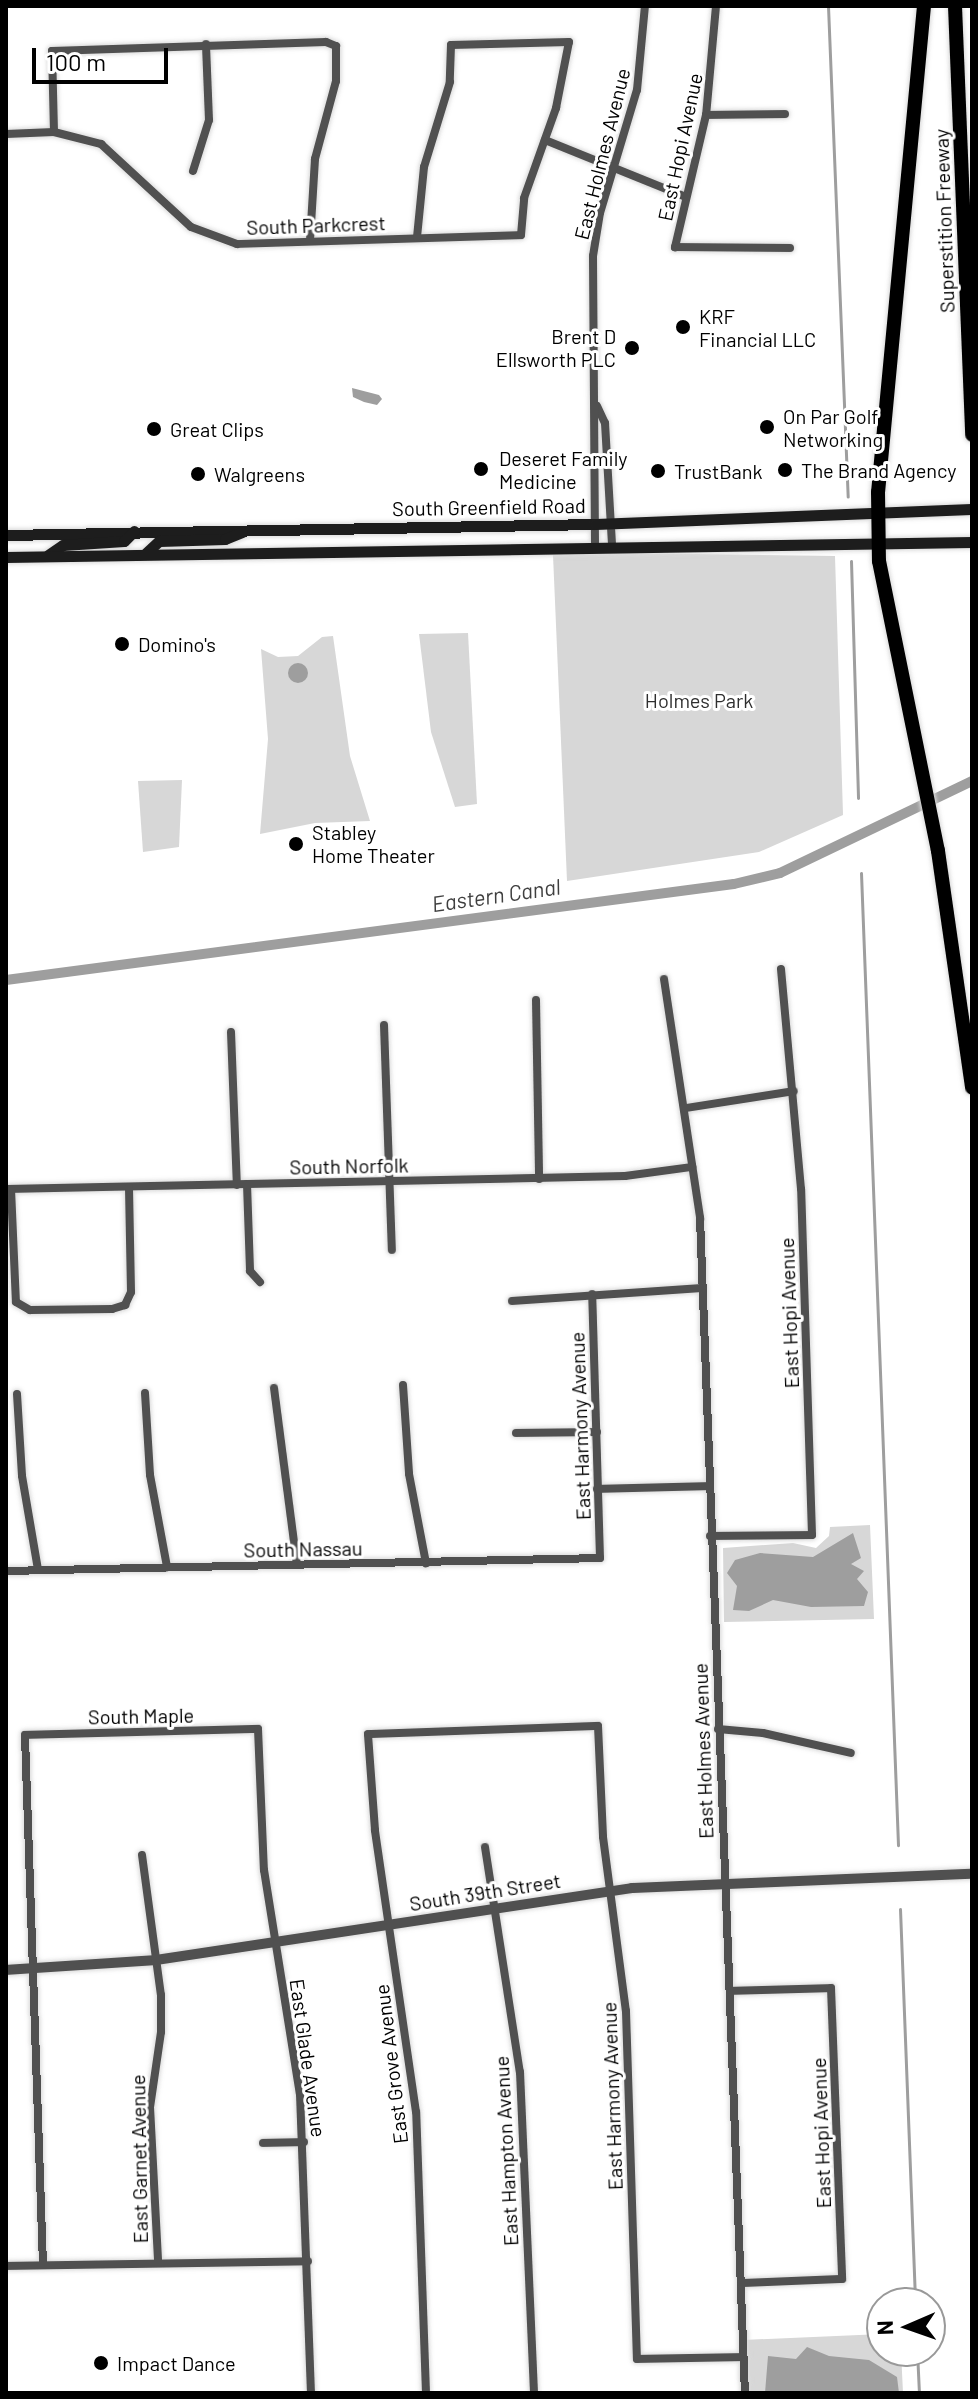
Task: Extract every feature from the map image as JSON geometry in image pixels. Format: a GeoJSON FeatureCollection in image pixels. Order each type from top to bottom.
{"type":"FeatureCollection","features":[{"type":"Feature","properties":{"kind":"highway"},"geometry":{"type":"LineString","coordinates":[[924,6],[878,511],[879,543],[938,851],[972,1088]]}},
{"type":"Feature","properties":{"kind":"highway","name":"Superstition Freeway"},"geometry":{"type":"LineString","coordinates":[[955,6],[972,435]]}},
{"type":"Feature","properties":{"kind":"main road","name":"South Greenfield Road"},"geometry":{"type":"LineString","coordinates":[[6,535],[595,524],[972,509]]}},
{"type":"Feature","properties":{"kind":"main road"},"geometry":{"type":"LineString","coordinates":[[146,553],[159,541],[225,539],[250,529]]}},
{"type":"Feature","properties":{"kind":"main road"},"geometry":{"type":"LineString","coordinates":[[48,556],[63,545],[124,541],[134,531]]}},
{"type":"Feature","properties":{"kind":"main road","name":"South Greenfield Road"},"geometry":{"type":"LineString","coordinates":[[6,557],[612,544],[972,542]]}},
{"type":"Feature","properties":{"kind":"street","name":"East Holmes Avenue"},"geometry":{"type":"LineString","coordinates":[[595,545],[591,425],[597,406],[593,256],[613,168],[637,90],[645,6]]}},
{"type":"Feature","properties":{"kind":"street","name":"East Hopi Avenue"},"geometry":{"type":"LineString","coordinates":[[716,6],[706,115],[675,247],[790,248]]}},
{"type":"Feature","properties":{"kind":"street"},"geometry":{"type":"LineString","coordinates":[[417,237],[424,167],[450,82],[451,45],[569,42],[563,84],[545,140],[686,197]]}},
{"type":"Feature","properties":{"kind":"street"},"geometry":{"type":"LineString","coordinates":[[193,171],[209,120],[206,44]]}},
{"type":"Feature","properties":{"kind":"street"},"geometry":{"type":"LineString","coordinates":[[54,132],[52,51],[206,44],[336,46],[336,81],[315,159],[310,241]]}},
{"type":"Feature","properties":{"kind":"street"},"geometry":{"type":"LineString","coordinates":[[706,115],[785,114]]}},
{"type":"Feature","properties":{"kind":"street","name":"South Parkcrest"},"geometry":{"type":"LineString","coordinates":[[6,134],[54,132],[101,144],[191,227],[237,244],[521,235],[524,198],[545,140]]}},
{"type":"Feature","properties":{"kind":"street","name":"East Holmes Avenue"},"geometry":{"type":"LineString","coordinates":[[597,406],[605,423],[612,544]]}},
{"type":"Feature","properties":{"kind":"street","name":"East Hopi Avenue"},"geometry":{"type":"LineString","coordinates":[[710,1536],[812,1535],[794,1091],[781,969]]}},
{"type":"Feature","properties":{"kind":"street","name":"East Holmes Avenue"},"geometry":{"type":"LineString","coordinates":[[664,979],[686,1108],[702,1288],[745,2393]]}},
{"type":"Feature","properties":{"kind":"street"},"geometry":{"type":"LineString","coordinates":[[536,1000],[539,1179]]}},
{"type":"Feature","properties":{"kind":"street"},"geometry":{"type":"LineString","coordinates":[[384,1025],[392,1250]]}},
{"type":"Feature","properties":{"kind":"street"},"geometry":{"type":"LineString","coordinates":[[231,1032],[250,1271],[260,1282]]}},
{"type":"Feature","properties":{"kind":"street"},"geometry":{"type":"LineString","coordinates":[[686,1108],[794,1091]]}},
{"type":"Feature","properties":{"kind":"street","name":"South Norfolk"},"geometry":{"type":"LineString","coordinates":[[8,1189],[539,1179],[692,1167]]}},
{"type":"Feature","properties":{"kind":"street"},"geometry":{"type":"LineString","coordinates":[[8,1189],[16,1302],[30,1310],[125,1305],[131,1292],[129,1187]]}},
{"type":"Feature","properties":{"kind":"street"},"geometry":{"type":"LineString","coordinates":[[512,1301],[702,1288]]}},
{"type":"Feature","properties":{"kind":"street","name":"East Harmony Avenue"},"geometry":{"type":"LineString","coordinates":[[592,1294],[600,1558]]}},
{"type":"Feature","properties":{"kind":"street"},"geometry":{"type":"LineString","coordinates":[[403,1385],[409,1474],[426,1563]]}},
{"type":"Feature","properties":{"kind":"street"},"geometry":{"type":"LineString","coordinates":[[274,1388],[297,1565]]}},
{"type":"Feature","properties":{"kind":"street"},"geometry":{"type":"LineString","coordinates":[[145,1393],[150,1475],[167,1567]]}},
{"type":"Feature","properties":{"kind":"street"},"geometry":{"type":"LineString","coordinates":[[17,1394],[22,1476],[38,1570]]}},
{"type":"Feature","properties":{"kind":"street"},"geometry":{"type":"LineString","coordinates":[[516,1433],[597,1432]]}},
{"type":"Feature","properties":{"kind":"street"},"geometry":{"type":"LineString","coordinates":[[597,1489],[709,1486]]}},
{"type":"Feature","properties":{"kind":"street","name":"South Nassau"},"geometry":{"type":"LineString","coordinates":[[6,1571],[600,1558]]}},
{"type":"Feature","properties":{"kind":"street","name":"East Harmony Avenue"},"geometry":{"type":"LineString","coordinates":[[368,1734],[598,1726],[602,1818],[626,2011],[637,2359],[743,2357]]}},
{"type":"Feature","properties":{"kind":"street","name":"South Maple"},"geometry":{"type":"LineString","coordinates":[[33,1969],[25,1735],[258,1729]]}},
{"type":"Feature","properties":{"kind":"street","name":"East Glade Avenue"},"geometry":{"type":"LineString","coordinates":[[258,1729],[261,1846],[304,2142],[311,2393]]}},
{"type":"Feature","properties":{"kind":"street"},"geometry":{"type":"LineString","coordinates":[[718,1729],[763,1733],[851,1753]]}},
{"type":"Feature","properties":{"kind":"street","name":"East Grove Avenue"},"geometry":{"type":"LineString","coordinates":[[368,1734],[375,1830],[416,2112],[426,2393]]}},
{"type":"Feature","properties":{"kind":"street","name":"East Hampton Avenue"},"geometry":{"type":"LineString","coordinates":[[485,1847],[520,2072],[534,2393]]}},
{"type":"Feature","properties":{"kind":"street","name":"East Garnet Avenue"},"geometry":{"type":"LineString","coordinates":[[142,1855],[156,1960],[161,2032],[150,2107],[158,2262]]}},
{"type":"Feature","properties":{"kind":"street","name":"South 39th Street"},"geometry":{"type":"LineString","coordinates":[[6,1970],[156,1960],[612,1891],[972,1874]]}},
{"type":"Feature","properties":{"kind":"street"},"geometry":{"type":"LineString","coordinates":[[33,1969],[43,2265]]}},
{"type":"Feature","properties":{"kind":"street","name":"East Hopi Avenue"},"geometry":{"type":"LineString","coordinates":[[730,1991],[831,1988],[832,2003],[842,2279],[741,2283]]}},
{"type":"Feature","properties":{"kind":"street"},"geometry":{"type":"LineString","coordinates":[[263,2143],[304,2142]]}},
{"type":"Feature","properties":{"kind":"street"},"geometry":{"type":"LineString","coordinates":[[6,2266],[308,2261]]}},
{"type":"Feature","properties":{"kind":"green space","name":"Holmes Park"},"geometry":{"type":"Polygon","coordinates":[[[553,555],[835,556],[843,815],[759,852],[567,881],[553,555]]]}},
{"type":"Feature","properties":{"kind":"green space"},"geometry":{"type":"Polygon","coordinates":[[[468,633],[477,804],[455,807],[431,732],[419,634],[468,633]]]}},
{"type":"Feature","properties":{"kind":"green space"},"geometry":{"type":"Polygon","coordinates":[[[333,636],[350,756],[370,821],[315,823],[260,834],[268,739],[261,649],[278,657],[298,656],[322,637],[333,636]]]}},
{"type":"Feature","properties":{"kind":"green space"},"geometry":{"type":"Polygon","coordinates":[[[182,780],[179,847],[143,852],[138,781],[182,780]]]}},
{"type":"Feature","properties":{"kind":"green space"},"geometry":{"type":"Polygon","coordinates":[[[870,1525],[874,1619],[724,1622],[723,1548],[793,1543],[816,1548],[829,1536],[830,1527],[870,1525]]]}},
{"type":"Feature","properties":{"kind":"green space"},"geometry":{"type":"Polygon","coordinates":[[[866,2335],[866,2367],[902,2367],[903,2393],[745,2393],[743,2340],[866,2335]]]}},
{"type":"Feature","properties":{"kind":"shaded area"},"geometry":{"type":"Polygon","coordinates":[[[352,388],[379,395],[382,399],[377,405],[364,402],[353,397],[352,388]]]}},
{"type":"Feature","properties":{"kind":"shaded area"},"geometry":{"type":"Polygon","coordinates":[[[298,663],[305,666],[308,673],[305,680],[298,683],[291,680],[288,673],[291,666],[298,663]]]}},
{"type":"Feature","properties":{"kind":"shaded area"},"geometry":{"type":"Polygon","coordinates":[[[853,1533],[861,1558],[851,1564],[864,1571],[857,1579],[868,1592],[864,1606],[811,1607],[773,1600],[749,1611],[733,1610],[737,1586],[727,1573],[735,1560],[760,1553],[813,1557],[853,1533]]]}},
{"type":"Feature","properties":{"kind":"shaded area"},"geometry":{"type":"Polygon","coordinates":[[[807,2347],[829,2356],[866,2360],[866,2367],[881,2367],[897,2377],[899,2393],[765,2393],[768,2356],[796,2359],[807,2347]]]}},
{"type":"Feature","properties":{"kind":"waterway"},"geometry":{"type":"LineString","coordinates":[[828,6],[848,497]]}},
{"type":"Feature","properties":{"kind":"waterway"},"geometry":{"type":"LineString","coordinates":[[851,561],[858,798]]}},
{"type":"Feature","properties":{"kind":"waterway","name":"Eastern Canal"},"geometry":{"type":"LineString","coordinates":[[6,980],[734,884],[780,873],[972,781]]}},
{"type":"Feature","properties":{"kind":"waterway"},"geometry":{"type":"LineString","coordinates":[[861,873],[898,1845]]}},
{"type":"Feature","properties":{"kind":"waterway"},"geometry":{"type":"LineString","coordinates":[[900,1909],[914,2287]]}},
{"type":"Feature","properties":{"kind":"waterway"},"geometry":{"type":"LineString","coordinates":[[918,2367],[919,2393]]}},
{"type":"Feature","properties":{"kind":"place","name":"KRF Financial LLC"},"geometry":{"type":"Point","coordinates":[683,327]}},
{"type":"Feature","properties":{"kind":"place","name":"Brent D Ellsworth PLC"},"geometry":{"type":"Point","coordinates":[632,348]}},
{"type":"Feature","properties":{"kind":"place","name":"On Par Golf Networking"},"geometry":{"type":"Point","coordinates":[767,427]}},
{"type":"Feature","properties":{"kind":"place","name":"Great Clips"},"geometry":{"type":"Point","coordinates":[154,429]}},
{"type":"Feature","properties":{"kind":"place","name":"Deseret Family Medicine"},"geometry":{"type":"Point","coordinates":[481,469]}},
{"type":"Feature","properties":{"kind":"place","name":"The Brand Agency"},"geometry":{"type":"Point","coordinates":[785,470]}},
{"type":"Feature","properties":{"kind":"place","name":"TrustBank"},"geometry":{"type":"Point","coordinates":[658,471]}},
{"type":"Feature","properties":{"kind":"place","name":"Walgreens"},"geometry":{"type":"Point","coordinates":[198,474]}},
{"type":"Feature","properties":{"kind":"place","name":"Domino's"},"geometry":{"type":"Point","coordinates":[122,644]}},
{"type":"Feature","properties":{"kind":"place","name":"Stabley Home Theater"},"geometry":{"type":"Point","coordinates":[296,844]}},
{"type":"Feature","properties":{"kind":"place","name":"Impact Dance"},"geometry":{"type":"Point","coordinates":[101,2363]}}]}
